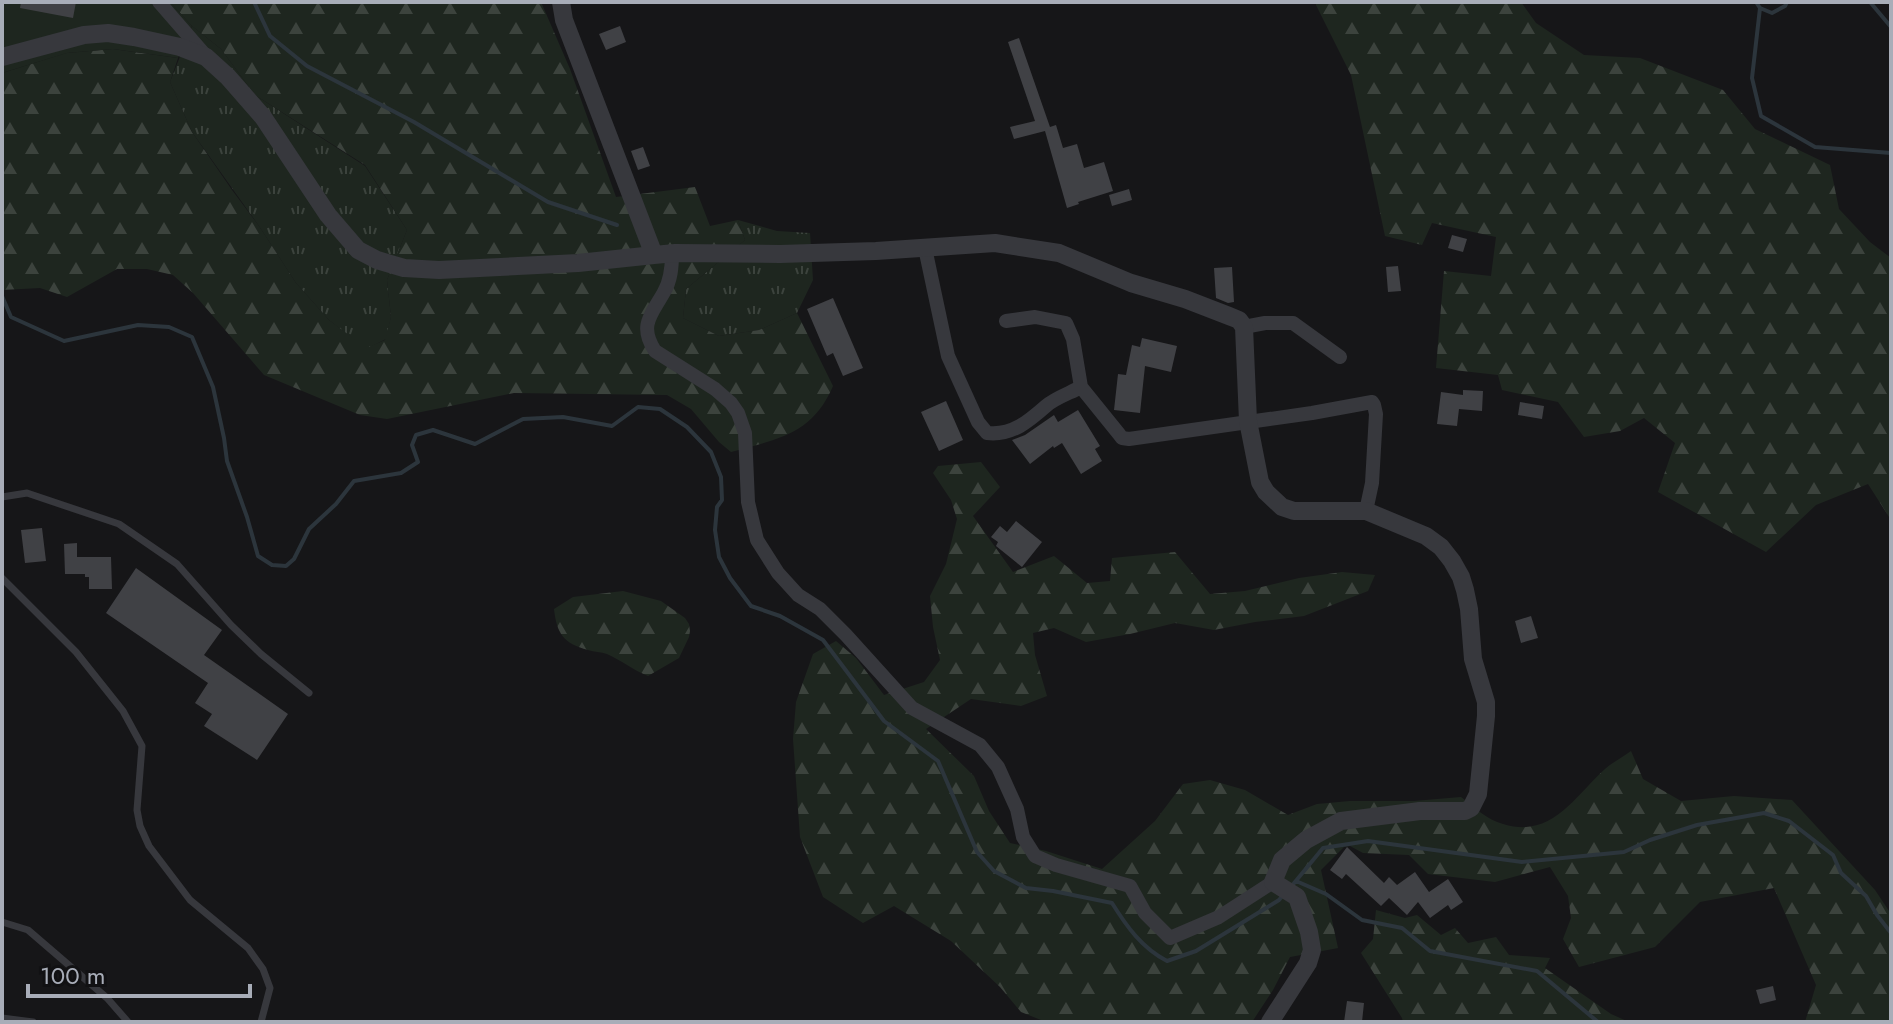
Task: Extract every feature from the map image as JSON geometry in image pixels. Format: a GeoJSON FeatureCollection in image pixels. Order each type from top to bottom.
{"type":"FeatureCollection","features":[{"type":"Feature","properties":{"kind":"street"},"geometry":{"type":"LineString","coordinates":[[159,2],[263,117],[328,215],[358,250],[404,268],[439,270],[578,263],[663,254],[876,251],[995,243],[1059,253],[1131,283],[1239,320],[1244,327],[1248,421],[1260,482],[1266,492],[1282,507],[1294,511],[1366,511],[1426,536],[1441,547],[1461,577],[1469,609],[1473,659],[1486,702],[1478,794],[1472,806],[1465,811],[1420,811],[1341,821],[1306,840],[1282,860],[1284,889],[1309,932],[1312,950],[1308,963],[1270,1022]]}},
{"type":"Feature","properties":{"kind":"street"},"geometry":{"type":"LineString","coordinates":[[561,2],[564,20],[672,271],[666,290],[649,315],[650,343],[655,351],[715,389],[738,413],[745,433],[748,502],[757,540],[778,573],[798,595],[820,609],[846,635],[912,708],[980,745],[998,767],[1017,809],[1023,837],[1035,856],[1130,886],[1145,913],[1170,938],[1284,889]]}},
{"type":"Feature","properties":{"kind":"street"},"geometry":{"type":"LineString","coordinates":[[2,57],[84,35],[108,33],[180,47],[206,57]]}},
{"type":"Feature","properties":{"kind":"street"},"geometry":{"type":"LineString","coordinates":[[925,248],[948,356],[978,422],[987,433],[1024,426],[1047,404],[1081,387]]}},
{"type":"Feature","properties":{"kind":"street"},"geometry":{"type":"LineString","coordinates":[[1006,321],[1035,317],[1066,323],[1073,339],[1081,387],[1122,438],[1372,402],[1376,414],[1372,483],[1366,511]]}},
{"type":"Feature","properties":{"kind":"street"},"geometry":{"type":"LineString","coordinates":[[1244,327],[1293,323],[1340,357]]}},
{"type":"Feature","properties":{"kind":"lane"},"geometry":{"type":"LineString","coordinates":[[2,497],[27,493],[119,524],[177,564],[231,625],[309,693]]}},
{"type":"Feature","properties":{"kind":"lane"},"geometry":{"type":"LineString","coordinates":[[2,578],[76,652],[123,711],[142,746],[137,810],[140,826],[149,846],[190,900],[248,948],[263,969],[270,988],[261,1022]]}},
{"type":"Feature","properties":{"kind":"lane"},"geometry":{"type":"LineString","coordinates":[[2,922],[28,930],[107,998],[128,1022]]}},
{"type":"Feature","properties":{"kind":"lane"},"geometry":{"type":"LineString","coordinates":[[2,1018],[33,1022]]}},
{"type":"Feature","properties":{"kind":"green space"},"geometry":{"type":"Polygon","coordinates":[[[2,2],[170,2],[192,26],[178,58],[113,49],[67,53],[2,73],[2,2]]]}},
{"type":"Feature","properties":{"kind":"green space"},"geometry":{"type":"Polygon","coordinates":[[[170,2],[541,2],[570,69],[616,197],[695,187],[710,226],[738,220],[745,240],[686,289],[683,318],[719,336],[759,330],[797,313],[833,386],[824,402],[804,425],[791,432],[731,452],[691,409],[667,395],[514,393],[387,419],[360,415],[264,375],[193,293],[173,275],[147,269],[117,269],[67,297],[40,288],[2,290],[2,73],[66,53],[113,49],[178,58],[170,82],[192,132],[296,283],[329,320],[366,348],[385,340],[391,317],[387,280],[407,230],[365,165],[255,95],[221,49],[192,26],[170,2]]]}},
{"type":"Feature","properties":{"kind":"green space"},"geometry":{"type":"Polygon","coordinates":[[[1316,2],[1521,2],[1536,23],[1584,55],[1640,58],[1723,90],[1755,129],[1830,165],[1839,209],[1870,242],[1891,258],[1891,520],[1868,484],[1816,505],[1766,552],[1658,492],[1675,443],[1644,418],[1620,431],[1584,437],[1558,402],[1502,390],[1498,375],[1436,368],[1444,271],[1491,276],[1496,237],[1432,223],[1422,245],[1385,236],[1351,75],[1316,2]]]}},
{"type":"Feature","properties":{"kind":"green space"},"geometry":{"type":"Polygon","coordinates":[[[192,26],[221,49],[255,95],[365,166],[407,230],[387,280],[391,317],[386,339],[366,349],[329,320],[296,283],[192,132],[170,82],[192,26]]]}},
{"type":"Feature","properties":{"kind":"green space"},"geometry":{"type":"Polygon","coordinates":[[[738,220],[777,231],[810,233],[813,280],[797,313],[759,330],[719,336],[683,318],[686,289],[745,240],[738,220]]]}},
{"type":"Feature","properties":{"kind":"green space"},"geometry":{"type":"Polygon","coordinates":[[[981,462],[1000,487],[973,516],[1013,572],[1054,556],[1087,583],[1110,581],[1112,558],[1175,552],[1210,594],[1245,591],[1342,572],[1375,575],[1368,591],[1304,616],[1214,630],[1175,623],[1086,642],[1054,628],[1033,633],[1035,655],[1047,696],[1021,706],[971,699],[926,729],[974,776],[989,811],[1010,843],[1102,869],[1155,821],[1183,784],[1210,780],[1245,790],[1288,815],[1317,804],[1461,797],[1497,822],[1520,827],[1535,826],[1561,813],[1605,769],[1631,751],[1643,779],[1681,801],[1734,796],[1792,800],[1875,890],[1891,914],[1891,1022],[1805,1022],[1816,985],[1774,888],[1700,902],[1655,947],[1579,967],[1563,939],[1571,918],[1568,896],[1550,867],[1495,882],[1428,874],[1409,855],[1363,853],[1350,846],[1344,847],[1321,870],[1338,948],[1290,957],[1252,1022],[1046,1022],[1021,1012],[1000,987],[951,941],[894,906],[863,923],[823,897],[800,837],[793,739],[796,702],[813,654],[836,641],[856,658],[884,695],[924,682],[940,660],[930,596],[946,564],[957,519],[951,500],[933,473],[938,466],[981,462]]]}},
{"type":"Feature","properties":{"kind":"green space"},"geometry":{"type":"Polygon","coordinates":[[[623,591],[661,601],[689,624],[689,637],[679,658],[648,676],[607,654],[567,641],[557,625],[554,609],[573,597],[623,591]]]}},
{"type":"Feature","properties":{"kind":"green space"},"geometry":{"type":"Polygon","coordinates":[[[1376,910],[1405,918],[1417,915],[1441,935],[1455,928],[1468,943],[1496,937],[1509,955],[1550,958],[1545,968],[1611,1014],[1629,1022],[1403,1022],[1361,953],[1373,939],[1376,910]]]}},
{"type":"Feature","properties":{"kind":"building"},"geometry":{"type":"Polygon","coordinates":[[[21,2],[76,2],[73,18],[20,8],[21,2]]]}},
{"type":"Feature","properties":{"kind":"building"},"geometry":{"type":"Polygon","coordinates":[[[620,26],[626,42],[606,50],[599,34],[620,26]]]}},
{"type":"Feature","properties":{"kind":"building"},"geometry":{"type":"Polygon","coordinates":[[[1019,38],[1050,127],[1056,125],[1063,148],[1077,144],[1084,168],[1104,162],[1113,191],[1067,208],[1045,131],[1014,139],[1010,127],[1035,121],[1008,42],[1019,38]]]}},
{"type":"Feature","properties":{"kind":"building"},"geometry":{"type":"Polygon","coordinates":[[[643,147],[650,166],[638,170],[631,151],[643,147]]]}},
{"type":"Feature","properties":{"kind":"building"},"geometry":{"type":"Polygon","coordinates":[[[1129,189],[1132,200],[1112,206],[1109,195],[1129,189]]]}},
{"type":"Feature","properties":{"kind":"building"},"geometry":{"type":"Polygon","coordinates":[[[1452,235],[1467,239],[1463,252],[1448,248],[1452,235]]]}},
{"type":"Feature","properties":{"kind":"building"},"geometry":{"type":"Polygon","coordinates":[[[1398,266],[1401,291],[1388,292],[1386,267],[1398,266]]]}},
{"type":"Feature","properties":{"kind":"building"},"geometry":{"type":"Polygon","coordinates":[[[1232,267],[1234,302],[1228,303],[1216,298],[1214,268],[1232,267]]]}},
{"type":"Feature","properties":{"kind":"building"},"geometry":{"type":"Polygon","coordinates":[[[833,298],[863,368],[843,376],[833,353],[827,356],[807,309],[833,298]]]}},
{"type":"Feature","properties":{"kind":"building"},"geometry":{"type":"Polygon","coordinates":[[[1142,338],[1177,346],[1171,372],[1145,366],[1140,413],[1114,410],[1118,374],[1126,375],[1132,345],[1140,347],[1142,338]]]}},
{"type":"Feature","properties":{"kind":"building"},"geometry":{"type":"Polygon","coordinates":[[[1463,390],[1483,391],[1482,411],[1459,409],[1457,426],[1437,424],[1441,392],[1463,395],[1463,390]]]}},
{"type":"Feature","properties":{"kind":"building"},"geometry":{"type":"Polygon","coordinates":[[[946,401],[963,440],[939,451],[921,412],[946,401]]]}},
{"type":"Feature","properties":{"kind":"building"},"geometry":{"type":"Polygon","coordinates":[[[1520,402],[1544,406],[1542,419],[1518,415],[1520,402]]]}},
{"type":"Feature","properties":{"kind":"building"},"geometry":{"type":"Polygon","coordinates":[[[1078,410],[1100,446],[1095,449],[1102,461],[1081,474],[1062,443],[1053,446],[1030,464],[1012,440],[1054,415],[1058,422],[1078,410]]]}},
{"type":"Feature","properties":{"kind":"building"},"geometry":{"type":"Polygon","coordinates":[[[1016,521],[1042,542],[1022,567],[996,546],[998,542],[991,537],[1000,526],[1007,532],[1016,521]]]}},
{"type":"Feature","properties":{"kind":"building"},"geometry":{"type":"Polygon","coordinates":[[[42,528],[46,561],[25,563],[21,530],[42,528]]]}},
{"type":"Feature","properties":{"kind":"building"},"geometry":{"type":"Polygon","coordinates":[[[77,543],[77,557],[111,557],[112,589],[89,589],[89,577],[85,574],[65,574],[64,544],[77,543]]]}},
{"type":"Feature","properties":{"kind":"building"},"geometry":{"type":"Polygon","coordinates":[[[136,568],[222,630],[204,655],[288,714],[257,760],[204,726],[212,714],[195,703],[208,683],[106,613],[136,568]]]}},
{"type":"Feature","properties":{"kind":"building"},"geometry":{"type":"Polygon","coordinates":[[[1531,616],[1538,638],[1521,643],[1515,621],[1531,616]]]}},
{"type":"Feature","properties":{"kind":"building"},"geometry":{"type":"Polygon","coordinates":[[[1347,847],[1384,883],[1389,877],[1397,885],[1415,872],[1429,892],[1448,879],[1463,902],[1451,910],[1448,905],[1430,918],[1418,902],[1407,915],[1389,898],[1381,906],[1346,874],[1342,879],[1330,870],[1347,847]]]}},
{"type":"Feature","properties":{"kind":"building"},"geometry":{"type":"Polygon","coordinates":[[[1773,986],[1776,1000],[1760,1004],[1756,990],[1773,986]]]}},
{"type":"Feature","properties":{"kind":"building"},"geometry":{"type":"Polygon","coordinates":[[[1347,1001],[1364,1003],[1362,1022],[1344,1022],[1347,1001]]]}},
{"type":"Feature","properties":{"kind":"waterway"},"geometry":{"type":"LineString","coordinates":[[254,2],[270,36],[307,66],[414,122],[548,202],[617,225]]}},
{"type":"Feature","properties":{"kind":"waterway"},"geometry":{"type":"LineString","coordinates":[[1756,2],[1760,8],[1752,78],[1761,116],[1815,147],[1891,153]]}},
{"type":"Feature","properties":{"kind":"waterway"},"geometry":{"type":"LineString","coordinates":[[1760,8],[1772,13],[1787,2]]}},
{"type":"Feature","properties":{"kind":"waterway"},"geometry":{"type":"LineString","coordinates":[[1870,2],[1891,27]]}},
{"type":"Feature","properties":{"kind":"waterway"},"geometry":{"type":"LineString","coordinates":[[2,296],[11,317],[64,341],[138,325],[169,327],[192,337],[213,387],[227,461],[258,556],[272,565],[286,566],[294,559],[309,529],[336,504],[354,481],[401,473],[418,462],[412,445],[416,435],[433,430],[475,444],[523,419],[563,417],[612,426],[638,407],[660,409],[687,427],[711,452],[721,477],[722,500],[717,507],[715,530],[719,557],[730,578],[751,606],[780,616],[823,640],[884,721],[938,761],[977,852],[994,871],[1026,888],[1112,903],[1136,936],[1167,961],[1196,951],[1284,894]]}},
{"type":"Feature","properties":{"kind":"waterway"},"geometry":{"type":"LineString","coordinates":[[1290,888],[1323,848],[1368,841],[1522,862],[1624,852],[1697,825],[1764,813],[1789,821],[1833,855],[1841,873],[1866,896],[1891,933]]}},
{"type":"Feature","properties":{"kind":"waterway"},"geometry":{"type":"LineString","coordinates":[[1296,881],[1326,894],[1362,920],[1402,928],[1430,951],[1537,971],[1598,1022]]}}]}
